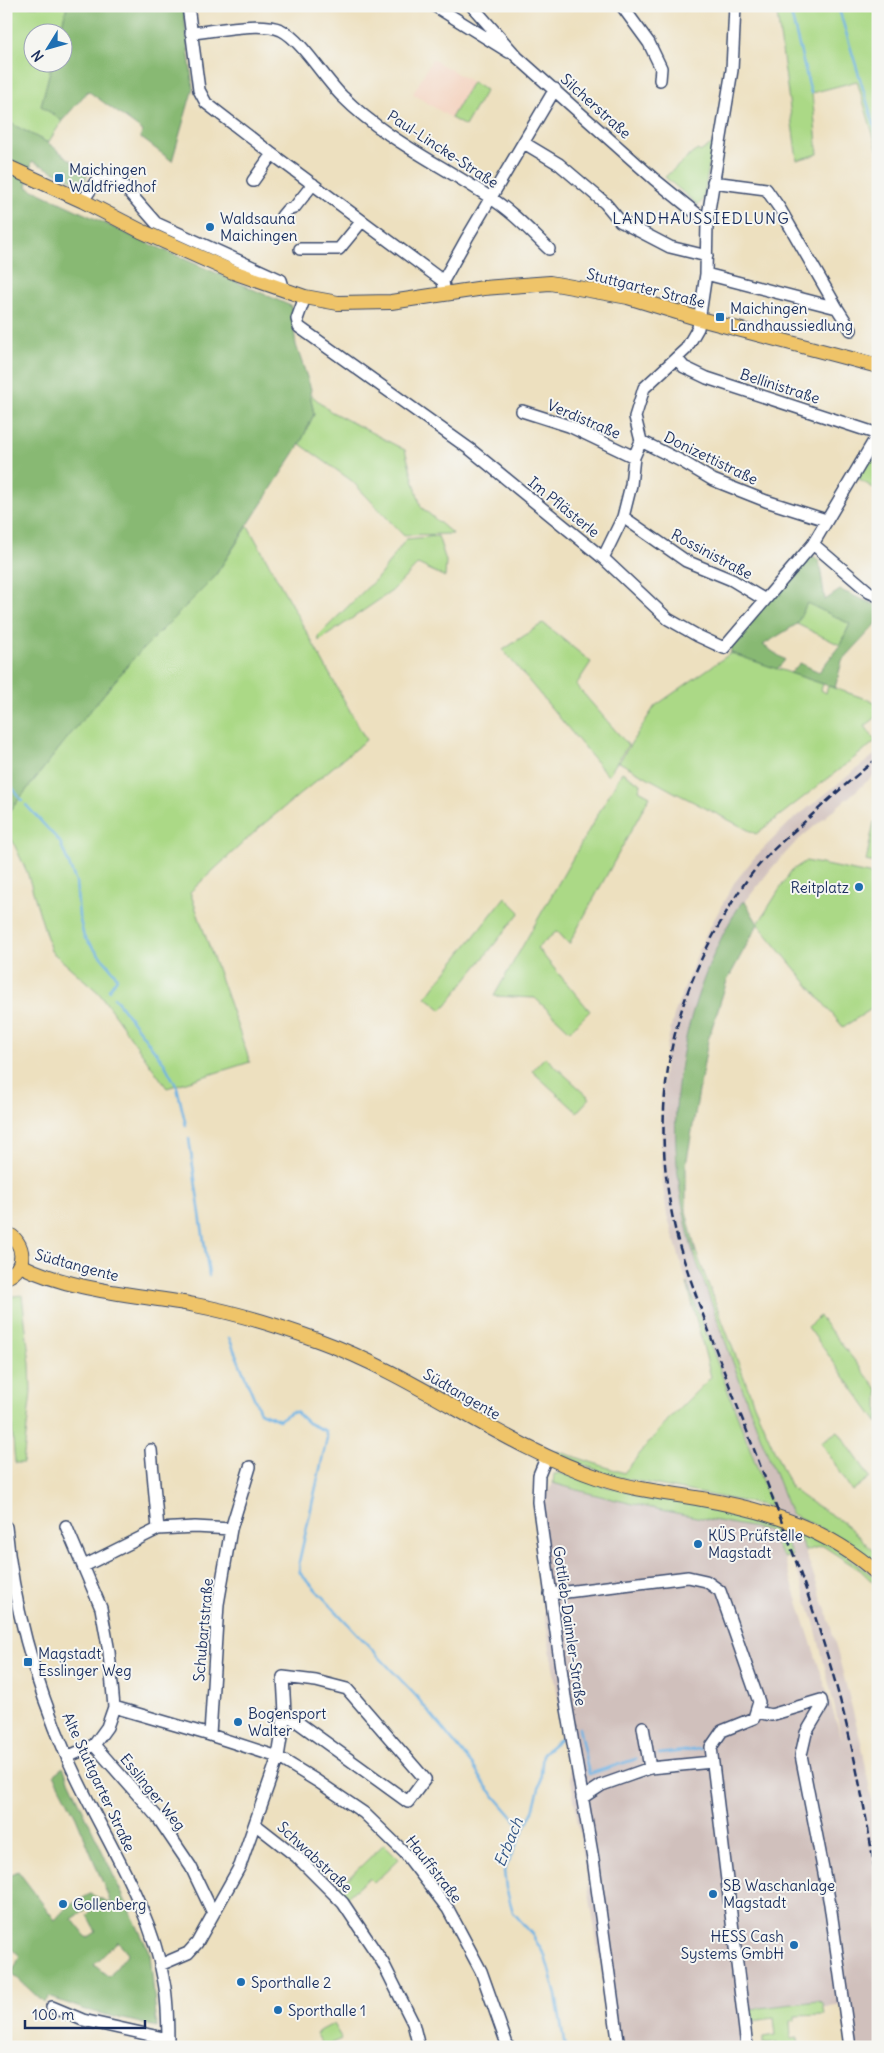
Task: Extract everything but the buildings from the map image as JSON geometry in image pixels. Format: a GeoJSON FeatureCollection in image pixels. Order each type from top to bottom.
{"type":"FeatureCollection","features":[{"type":"Feature","properties":{"kind":"main road","name":"Stuttgarter Straße"},"geometry":{"type":"LineString","coordinates":[[6,166],[83,201],[141,231],[233,272],[305,297],[338,303],[363,304],[392,302],[444,288],[550,283],[628,297],[700,319],[878,366]]}},
{"type":"Feature","properties":{"kind":"main road","name":"Südtangente"},"geometry":{"type":"LineString","coordinates":[[6,1233],[15,1238],[22,1251],[20,1265],[16,1271],[6,1277]]}},
{"type":"Feature","properties":{"kind":"main road","name":"Südtangente"},"geometry":{"type":"LineString","coordinates":[[20,1265],[38,1274],[77,1285],[212,1308],[323,1342],[400,1377],[493,1431],[572,1469],[629,1486],[729,1504],[774,1515],[808,1528],[831,1540],[878,1574]]}},
{"type":"Feature","properties":{"kind":"street"},"geometry":{"type":"LineString","coordinates":[[188,6],[199,90],[203,97],[214,109],[362,221],[444,288],[490,197],[555,90]]}},
{"type":"Feature","properties":{"kind":"street"},"geometry":{"type":"LineString","coordinates":[[435,6],[517,57]]}},
{"type":"Feature","properties":{"kind":"street","name":"Silcherstraße"},"geometry":{"type":"LineString","coordinates":[[472,6],[517,57],[654,179],[706,222]]}},
{"type":"Feature","properties":{"kind":"street"},"geometry":{"type":"LineString","coordinates":[[622,6],[649,44],[661,68],[660,80]]}},
{"type":"Feature","properties":{"kind":"street","name":"Verdistraße"},"geometry":{"type":"LineString","coordinates":[[603,558],[622,517],[631,485],[634,457],[641,441],[635,417],[644,388],[686,349],[696,334],[700,319],[706,274],[706,222],[732,70],[736,6]]}},
{"type":"Feature","properties":{"kind":"street","name":"Paul-Lincke-Straße"},"geometry":{"type":"LineString","coordinates":[[191,33],[269,25],[284,31],[300,46],[342,96],[368,118],[410,150],[490,197],[515,216],[549,249]]}},
{"type":"Feature","properties":{"kind":"street"},"geometry":{"type":"LineString","coordinates":[[524,143],[559,164],[605,203],[620,221],[670,247],[707,256]]}},
{"type":"Feature","properties":{"kind":"street"},"geometry":{"type":"LineString","coordinates":[[253,181],[272,154]]}},
{"type":"Feature","properties":{"kind":"street","name":"Stuttgarter Straße"},"geometry":{"type":"LineString","coordinates":[[83,201],[100,175],[106,174],[114,177],[127,189],[156,223],[282,280],[284,290]]}},
{"type":"Feature","properties":{"kind":"street"},"geometry":{"type":"LineString","coordinates":[[713,182],[766,189],[780,209],[851,330]]}},
{"type":"Feature","properties":{"kind":"street"},"geometry":{"type":"LineString","coordinates":[[282,216],[287,210],[294,208],[313,184]]}},
{"type":"Feature","properties":{"kind":"street"},"geometry":{"type":"LineString","coordinates":[[300,249],[339,249],[362,221]]}},
{"type":"Feature","properties":{"kind":"street"},"geometry":{"type":"LineString","coordinates":[[706,274],[838,308]]}},
{"type":"Feature","properties":{"kind":"street","name":"Im Pflästerle"},"geometry":{"type":"LineString","coordinates":[[305,297],[297,319],[299,327],[471,450],[603,558],[668,619],[724,648],[813,544],[878,434]]}},
{"type":"Feature","properties":{"kind":"street","name":"Bellinistraße"},"geometry":{"type":"LineString","coordinates":[[676,358],[684,367],[707,378],[878,434]]}},
{"type":"Feature","properties":{"kind":"street","name":"Verdistraße"},"geometry":{"type":"LineString","coordinates":[[522,411],[569,426],[634,457]]}},
{"type":"Feature","properties":{"kind":"street","name":"Donizettistraße"},"geometry":{"type":"LineString","coordinates":[[641,441],[683,462],[713,480],[766,501],[826,520]]}},
{"type":"Feature","properties":{"kind":"street","name":"Rossinistraße"},"geometry":{"type":"LineString","coordinates":[[622,517],[686,561],[732,580],[765,600]]}},
{"type":"Feature","properties":{"kind":"street"},"geometry":{"type":"LineString","coordinates":[[813,544],[869,592],[878,596]]}},
{"type":"Feature","properties":{"kind":"street"},"geometry":{"type":"LineString","coordinates":[[151,1450],[158,1529]]}},
{"type":"Feature","properties":{"kind":"street","name":"Gottlieb-Daimler-Straße"},"geometry":{"type":"LineString","coordinates":[[546,1458],[539,1475],[538,1502],[565,1697],[593,1859],[619,2047]]}},
{"type":"Feature","properties":{"kind":"street","name":"Schubartstraße"},"geometry":{"type":"LineString","coordinates":[[210,1735],[218,1604],[231,1529],[250,1467]]}},
{"type":"Feature","properties":{"kind":"street"},"geometry":{"type":"LineString","coordinates":[[66,1526],[101,1608],[109,1652],[114,1707],[106,1727],[94,1745],[67,1757]]}},
{"type":"Feature","properties":{"kind":"street","name":"Alte Stuttgarter Straße"},"geometry":{"type":"LineString","coordinates":[[6,1527],[25,1631],[41,1685],[67,1757],[142,1911],[160,1965],[164,1983],[168,2043]]}},
{"type":"Feature","properties":{"kind":"street"},"geometry":{"type":"LineString","coordinates":[[84,1566],[158,1529],[195,1527],[231,1529]]}},
{"type":"Feature","properties":{"kind":"street"},"geometry":{"type":"LineString","coordinates":[[550,1594],[688,1577],[706,1581],[720,1592],[759,1702],[754,1718],[722,1731],[711,1747],[747,2047]]}},
{"type":"Feature","properties":{"kind":"street"},"geometry":{"type":"LineString","coordinates":[[160,1965],[188,1953],[197,1943],[240,1866],[256,1825],[278,1757],[286,1713],[283,1677],[316,1680],[346,1689],[425,1779],[408,1802],[286,1713]]}},
{"type":"Feature","properties":{"kind":"street"},"geometry":{"type":"LineString","coordinates":[[757,1712],[771,1715],[821,1700],[822,1706],[806,1733],[801,1755],[830,1904],[850,2047]]}},
{"type":"Feature","properties":{"kind":"street","name":"Hauffstraße"},"geometry":{"type":"LineString","coordinates":[[114,1707],[278,1757],[364,1813],[405,1853],[448,1909],[481,1971],[508,2047]]}},
{"type":"Feature","properties":{"kind":"street"},"geometry":{"type":"LineString","coordinates":[[643,1727],[650,1768]]}},
{"type":"Feature","properties":{"kind":"street","name":"Esslinger Weg"},"geometry":{"type":"LineString","coordinates":[[94,1745],[158,1818],[191,1867],[213,1913]]}},
{"type":"Feature","properties":{"kind":"street"},"geometry":{"type":"LineString","coordinates":[[582,1798],[602,1785],[650,1768],[712,1762]]}},
{"type":"Feature","properties":{"kind":"street","name":"Schwabstraße"},"geometry":{"type":"LineString","coordinates":[[256,1825],[297,1856],[343,1903],[383,1963],[413,2023],[419,2047]]}},
{"type":"Feature","properties":{"kind":"street"},"geometry":{"type":"LineString","coordinates":[[52,2007],[83,2020],[168,2043]]}},
{"type":"Feature","properties":{"kind":"shaded area"},"geometry":{"type":"Polygon","coordinates":[[[432,59],[472,82],[451,118],[413,94],[432,59]]]}},
{"type":"Feature","properties":{"kind":"shaded area"},"geometry":{"type":"Polygon","coordinates":[[[878,752],[878,772],[796,842],[771,869],[745,902],[742,902],[717,945],[702,983],[680,1062],[675,1152],[682,1211],[693,1252],[828,1616],[862,1746],[878,1834],[878,2047],[848,2047],[842,2005],[741,2020],[744,2047],[611,2047],[603,1980],[540,1585],[537,1511],[553,1483],[582,1492],[695,1517],[767,1530],[784,1558],[843,1742],[814,1622],[792,1556],[687,1283],[667,1215],[662,1177],[661,1091],[666,1050],[674,1015],[703,940],[734,883],[754,858],[789,823],[878,752]]]}},
{"type":"Feature","properties":{"kind":"green space"},"geometry":{"type":"Polygon","coordinates":[[[6,6],[67,6],[63,22],[22,22],[22,72],[50,72],[41,106],[62,121],[48,143],[6,121],[6,6]]]}},
{"type":"Feature","properties":{"kind":"green space"},"geometry":{"type":"Polygon","coordinates":[[[67,6],[183,6],[193,88],[172,161],[140,137],[143,131],[88,91],[62,121],[41,106],[50,72],[72,72],[72,22],[63,22],[67,6]]]}},
{"type":"Feature","properties":{"kind":"green space"},"geometry":{"type":"Polygon","coordinates":[[[776,6],[878,6],[878,151],[857,81],[812,93],[818,154],[797,160],[776,6]]]}},
{"type":"Feature","properties":{"kind":"green space"},"geometry":{"type":"Polygon","coordinates":[[[472,82],[486,90],[465,126],[451,118],[472,82]]]}},
{"type":"Feature","properties":{"kind":"green space"},"geometry":{"type":"Polygon","coordinates":[[[6,121],[48,143],[81,168],[89,170],[85,181],[78,183],[32,161],[27,187],[132,236],[291,306],[296,345],[311,389],[310,394],[314,414],[300,444],[213,579],[133,659],[6,816],[6,121]]]}},
{"type":"Feature","properties":{"kind":"green space"},"geometry":{"type":"Polygon","coordinates":[[[713,143],[703,200],[698,205],[665,177],[693,153],[698,150],[700,152],[713,143]]]}},
{"type":"Feature","properties":{"kind":"green space"},"geometry":{"type":"Polygon","coordinates":[[[310,394],[330,411],[405,450],[421,507],[453,534],[403,535],[352,481],[300,444],[314,414],[310,394]]]}},
{"type":"Feature","properties":{"kind":"green space"},"geometry":{"type":"Polygon","coordinates":[[[878,441],[878,491],[857,478],[878,441]]]}},
{"type":"Feature","properties":{"kind":"green space"},"geometry":{"type":"Polygon","coordinates":[[[248,526],[366,740],[260,827],[190,892],[250,1062],[167,1088],[99,993],[51,951],[27,872],[6,827],[6,816],[133,659],[213,579],[248,526]]]}},
{"type":"Feature","properties":{"kind":"green space"},"geometry":{"type":"Polygon","coordinates":[[[438,536],[446,561],[445,577],[418,564],[392,591],[319,641],[318,636],[380,575],[406,539],[438,536]]]}},
{"type":"Feature","properties":{"kind":"green space"},"geometry":{"type":"Polygon","coordinates":[[[808,553],[819,560],[825,600],[840,590],[878,606],[878,622],[842,661],[835,688],[790,673],[800,663],[819,672],[840,645],[850,624],[807,603],[797,624],[763,645],[785,660],[777,669],[731,653],[730,643],[808,553]]]}},
{"type":"Feature","properties":{"kind":"green space"},"geometry":{"type":"Polygon","coordinates":[[[807,603],[850,624],[840,645],[797,624],[807,603]]]}},
{"type":"Feature","properties":{"kind":"green space"},"geometry":{"type":"Polygon","coordinates":[[[543,623],[591,662],[576,685],[628,745],[608,776],[503,650],[543,623]]]}},
{"type":"Feature","properties":{"kind":"green space"},"geometry":{"type":"Polygon","coordinates":[[[731,653],[823,684],[821,690],[826,693],[828,686],[878,703],[878,716],[865,726],[876,741],[756,834],[619,762],[655,706],[731,653]]]}},
{"type":"Feature","properties":{"kind":"green space"},"geometry":{"type":"Polygon","coordinates":[[[622,772],[641,784],[639,790],[650,796],[569,944],[557,931],[537,948],[590,1011],[570,1031],[535,998],[494,996],[622,772]]]}},
{"type":"Feature","properties":{"kind":"green space","name":"Reitplatz"},"geometry":{"type":"Polygon","coordinates":[[[874,822],[878,823],[878,864],[866,861],[874,822]]]}},
{"type":"Feature","properties":{"kind":"green space"},"geometry":{"type":"Polygon","coordinates":[[[806,861],[878,876],[878,1005],[843,1027],[758,924],[791,871],[806,861]]]}},
{"type":"Feature","properties":{"kind":"green space"},"geometry":{"type":"Polygon","coordinates":[[[505,897],[520,912],[442,1010],[426,997],[505,897]]]}},
{"type":"Feature","properties":{"kind":"green space"},"geometry":{"type":"Polygon","coordinates":[[[742,902],[745,902],[758,924],[727,981],[708,1040],[686,1165],[686,1211],[696,1252],[693,1252],[685,1220],[676,1156],[677,1093],[681,1062],[688,1030],[706,972],[722,936],[742,902]]]}},
{"type":"Feature","properties":{"kind":"green space"},"geometry":{"type":"Polygon","coordinates":[[[545,1057],[590,1098],[577,1112],[532,1071],[545,1057]]]}},
{"type":"Feature","properties":{"kind":"green space"},"geometry":{"type":"Polygon","coordinates":[[[693,1252],[696,1252],[754,1404],[790,1486],[801,1496],[838,1519],[854,1532],[878,1556],[878,1567],[837,1537],[791,1514],[749,1407],[693,1252]]]}},
{"type":"Feature","properties":{"kind":"green space"},"geometry":{"type":"Polygon","coordinates":[[[687,1283],[772,1507],[616,1477],[557,1455],[557,1451],[624,1473],[666,1422],[711,1377],[687,1283]]]}},
{"type":"Feature","properties":{"kind":"green space"},"geometry":{"type":"Polygon","coordinates":[[[22,1295],[30,1364],[31,1392],[23,1463],[15,1463],[6,1361],[6,1297],[22,1295]]]}},
{"type":"Feature","properties":{"kind":"green space"},"geometry":{"type":"Polygon","coordinates":[[[819,1316],[878,1390],[878,1423],[808,1327],[819,1316]]]}},
{"type":"Feature","properties":{"kind":"green space"},"geometry":{"type":"Polygon","coordinates":[[[838,1431],[870,1477],[852,1491],[821,1442],[838,1431]]]}},
{"type":"Feature","properties":{"kind":"green space"},"geometry":{"type":"Polygon","coordinates":[[[560,1473],[608,1487],[777,1519],[792,1556],[784,1558],[767,1530],[632,1504],[579,1491],[553,1483],[554,1474],[560,1473]]]}},
{"type":"Feature","properties":{"kind":"green space"},"geometry":{"type":"Polygon","coordinates":[[[795,1527],[835,1547],[878,1580],[878,1587],[860,1570],[823,1546],[805,1551],[795,1527]]]}},
{"type":"Feature","properties":{"kind":"green space"},"geometry":{"type":"Polygon","coordinates":[[[63,1767],[150,1954],[157,2027],[86,2010],[49,1997],[44,2003],[12,1973],[20,1956],[6,1943],[6,1877],[18,1871],[55,1920],[67,1907],[90,1894],[111,1903],[76,1817],[54,1774],[63,1767]],[[90,1907],[72,1919],[87,1938],[96,1932],[87,1915],[93,1909],[90,1907]],[[118,1941],[94,1965],[109,1977],[128,1953],[118,1941]]]}},
{"type":"Feature","properties":{"kind":"green space"},"geometry":{"type":"Polygon","coordinates":[[[384,1844],[399,1859],[374,1883],[369,1878],[347,1897],[339,1887],[384,1844]]]}},
{"type":"Feature","properties":{"kind":"green space"},"geometry":{"type":"Polygon","coordinates":[[[818,2001],[823,2003],[825,2015],[795,2016],[795,2020],[790,2021],[791,2039],[798,2038],[799,2047],[778,2047],[777,2042],[763,2044],[763,2037],[776,2035],[774,2018],[753,2021],[751,2009],[818,2001]]]}},
{"type":"Feature","properties":{"kind":"green space"},"geometry":{"type":"Polygon","coordinates":[[[333,2024],[342,2039],[324,2047],[316,2033],[333,2024]]]}},
{"type":"Feature","properties":{"kind":"waterway"},"geometry":{"type":"LineString","coordinates":[[838,6],[878,138]]}},
{"type":"Feature","properties":{"kind":"waterway"},"geometry":{"type":"LineString","coordinates":[[790,10],[811,93]]}},
{"type":"Feature","properties":{"kind":"waterway"},"geometry":{"type":"LineString","coordinates":[[11,786],[22,801]]}},
{"type":"Feature","properties":{"kind":"waterway"},"geometry":{"type":"LineString","coordinates":[[26,805],[60,842],[76,882],[79,916],[84,937],[117,978],[109,990]]}},
{"type":"Feature","properties":{"kind":"waterway"},"geometry":{"type":"LineString","coordinates":[[114,997],[164,1063],[177,1087],[186,1126]]}},
{"type":"Feature","properties":{"kind":"waterway"},"geometry":{"type":"LineString","coordinates":[[189,1139],[209,1275]]}},
{"type":"Feature","properties":{"kind":"waterway"},"geometry":{"type":"LineString","coordinates":[[229,1338],[260,1412],[279,1420],[291,1412],[296,1412],[308,1423],[325,1431],[327,1438],[299,1562],[300,1573],[416,1696],[473,1766],[486,1786],[523,1829]]}},
{"type":"Feature","properties":{"kind":"waterway"},"geometry":{"type":"LineString","coordinates":[[579,1728],[589,1774],[636,1759]]}},
{"type":"Feature","properties":{"kind":"waterway","name":"Erbach"},"geometry":{"type":"LineString","coordinates":[[561,1738],[543,1753],[540,1784],[533,1811],[504,1871],[506,1888],[513,1912],[531,1933],[545,1956],[556,1995],[565,2047]]}},
{"type":"Feature","properties":{"kind":"waterway"},"geometry":{"type":"LineString","coordinates":[[659,1754],[700,1749]]}},
{"type":"Feature","properties":{"kind":"railway"},"geometry":{"type":"LineString","coordinates":[[878,758],[785,839],[760,864],[737,894],[727,911],[699,965],[684,1003],[673,1042],[666,1082],[664,1122],[665,1163],[670,1204],[679,1245],[714,1346],[791,1546],[825,1648],[856,1768],[878,1892]]}},
{"type":"Feature","properties":{"kind":"place","name":"Maichingen Waldfriedhof"},"geometry":{"type":"Point","coordinates":[59,178]}},
{"type":"Feature","properties":{"kind":"place","name":"Waldsauna Maichingen"},"geometry":{"type":"Point","coordinates":[210,227]}},
{"type":"Feature","properties":{"kind":"place","name":"Maichingen Landhaussiedlung"},"geometry":{"type":"Point","coordinates":[720,317]}},
{"type":"Feature","properties":{"kind":"place","name":"Reitplatz"},"geometry":{"type":"Point","coordinates":[859,887]}},
{"type":"Feature","properties":{"kind":"place","name":"KÜS Prüfstelle Magstadt"},"geometry":{"type":"Point","coordinates":[698,1544]}},
{"type":"Feature","properties":{"kind":"place","name":"Magstadt Esslinger Weg"},"geometry":{"type":"Point","coordinates":[28,1662]}},
{"type":"Feature","properties":{"kind":"place","name":"Bogensport Walter"},"geometry":{"type":"Point","coordinates":[238,1722]}},
{"type":"Feature","properties":{"kind":"place","name":"SB Waschanlage Magstadt"},"geometry":{"type":"Point","coordinates":[713,1894]}},
{"type":"Feature","properties":{"kind":"place","name":"Gollenberg"},"geometry":{"type":"Point","coordinates":[63,1904]}},
{"type":"Feature","properties":{"kind":"place","name":"HESS Cash Systems GmbH"},"geometry":{"type":"Point","coordinates":[794,1945]}},
{"type":"Feature","properties":{"kind":"place","name":"Sporthalle 2"},"geometry":{"type":"Point","coordinates":[241,1982]}},
{"type":"Feature","properties":{"kind":"place","name":"Sporthalle 1"},"geometry":{"type":"Point","coordinates":[278,2010]}},
{"type":"Feature","properties":{"kind":"district","name":"LANDHAUSSIEDLUNG"},"geometry":{"type":"Point","coordinates":[701,218]}}]}
